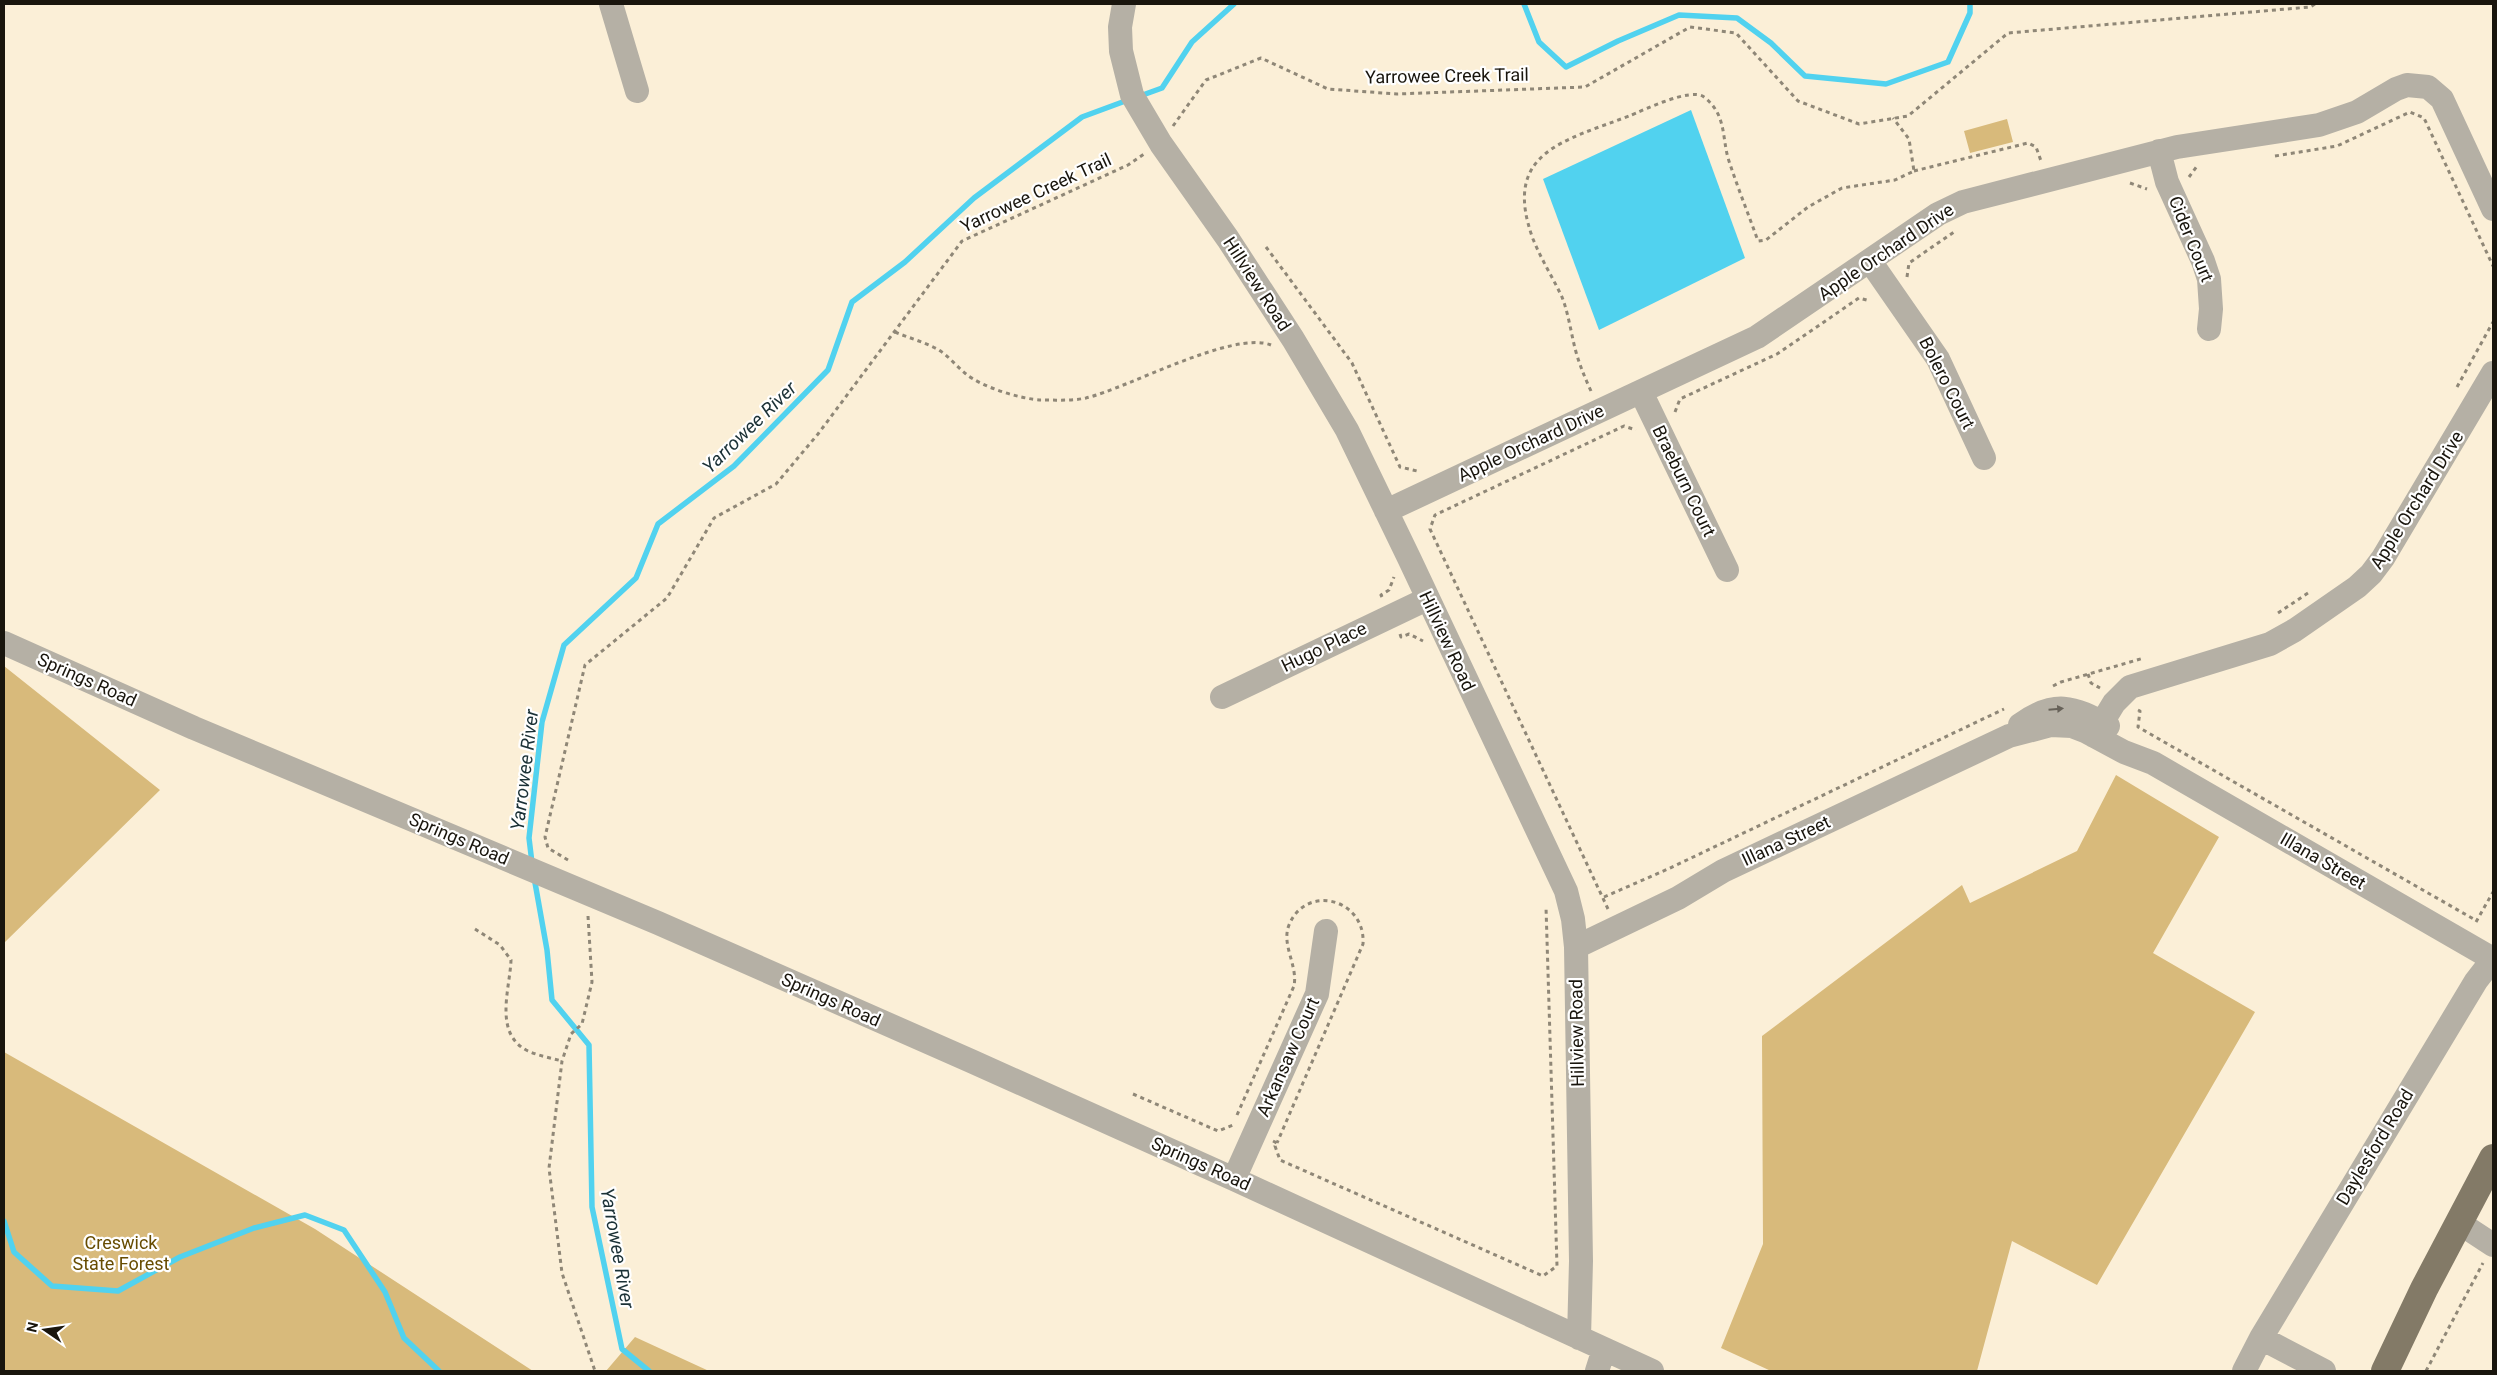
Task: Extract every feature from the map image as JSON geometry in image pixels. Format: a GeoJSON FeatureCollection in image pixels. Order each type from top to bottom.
{"type":"FeatureCollection","features":[{"type":"Feature","properties":{"kind":"main road"},"geometry":{"type":"LineString","coordinates":[[2385,1371],[2458,1222],[2493,1158]]}},
{"type":"Feature","properties":{"kind":"street"},"geometry":{"type":"LineString","coordinates":[[611,4],[637,91]]}},
{"type":"Feature","properties":{"kind":"street","name":"Hillview Road"},"geometry":{"type":"LineString","coordinates":[[1124,4],[1120,27],[1121,51],[1132,95],[1157,137],[1236,252],[1312,369],[1346,430],[1562,881],[1570,905],[1576,947],[1581,1261],[1579,1338]]}},
{"type":"Feature","properties":{"kind":"street","name":"Apple Orchard Drive"},"geometry":{"type":"LineString","coordinates":[[1386,511],[1757,337],[1938,214],[1963,202],[2213,140],[2319,125],[2366,107],[2396,89],[2417,84],[2433,90],[2445,105],[2493,209]]}},
{"type":"Feature","properties":{"kind":"street","name":"Cider Court"},"geometry":{"type":"LineString","coordinates":[[2159,152],[2177,203],[2203,261],[2209,280],[2212,309],[2209,329]]}},
{"type":"Feature","properties":{"kind":"street","name":"Bolero Court"},"geometry":{"type":"LineString","coordinates":[[1870,261],[1938,359],[1984,458]]}},
{"type":"Feature","properties":{"kind":"street","name":"Apple Orchard Drive"},"geometry":{"type":"LineString","coordinates":[[2098,729],[2118,698],[2137,684],[2270,644],[2295,630],[2366,580],[2384,558],[2493,373]]}},
{"type":"Feature","properties":{"kind":"street","name":"Braeburn Court"},"geometry":{"type":"LineString","coordinates":[[1641,392],[1727,570]]}},
{"type":"Feature","properties":{"kind":"street","name":"Hugo Place"},"geometry":{"type":"LineString","coordinates":[[1222,696],[1427,598]]}},
{"type":"Feature","properties":{"kind":"street","name":"Springs Road"},"geometry":{"type":"LineString","coordinates":[[4,643],[194,728],[512,861],[1234,1179],[1579,1338],[1601,1360],[1652,1371]]}},
{"type":"Feature","properties":{"kind":"street","name":"Illana Street"},"geometry":{"type":"LineString","coordinates":[[1576,947],[1678,898],[1723,871],[1999,740],[2035,713],[2050,709],[2077,710],[2124,752],[2153,763],[2493,959]]}},
{"type":"Feature","properties":{"kind":"street","name":"Arkansaw Court"},"geometry":{"type":"LineString","coordinates":[[1234,1179],[1317,994],[1326,931]]}},
{"type":"Feature","properties":{"kind":"street","name":"Daylesford Road"},"geometry":{"type":"LineString","coordinates":[[2244,1371],[2261,1338],[2461,1006],[2493,959]]}},
{"type":"Feature","properties":{"kind":"street"},"geometry":{"type":"LineString","coordinates":[[2458,1222],[2493,1244]]}},
{"type":"Feature","properties":{"kind":"street"},"geometry":{"type":"LineString","coordinates":[[2261,1338],[2324,1371]]}},
{"type":"Feature","properties":{"kind":"path","name":"Yarrowee Creek Trail"},"geometry":{"type":"LineString","coordinates":[[570,862],[548,848],[545,837],[585,665],[667,598],[714,518],[776,484],[818,434],[962,241],[1128,165],[1157,137],[1206,80],[1261,58],[1328,89],[1398,94],[1585,87],[1690,27],[1736,33],[1798,101],[1859,124],[1908,116],[2008,33],[2310,7],[2315,4]]}},
{"type":"Feature","properties":{"kind":"path"},"geometry":{"type":"LineString","coordinates":[[1600,411],[1581,367],[1566,310],[1534,242],[1531,229],[1525,188],[1531,167],[1542,155],[1578,136],[1651,107],[1690,93],[1702,96],[1714,107],[1725,132],[1728,156],[1758,241],[1766,240],[1808,207],[1842,188],[1895,180],[1914,171],[2028,143],[2036,147],[2043,167]]}},
{"type":"Feature","properties":{"kind":"path"},"geometry":{"type":"LineString","coordinates":[[2272,156],[2337,146],[2410,112],[2424,118],[2493,266]]}},
{"type":"Feature","properties":{"kind":"path"},"geometry":{"type":"LineString","coordinates":[[1893,118],[1909,139],[1914,171]]}},
{"type":"Feature","properties":{"kind":"path"},"geometry":{"type":"LineString","coordinates":[[2177,203],[2196,195],[2188,178],[2194,167],[2204,165]]}},
{"type":"Feature","properties":{"kind":"path"},"geometry":{"type":"LineString","coordinates":[[2122,185],[2132,182],[2147,188],[2151,196]]}},
{"type":"Feature","properties":{"kind":"path"},"geometry":{"type":"LineString","coordinates":[[1616,928],[1604,897],[1430,529],[1435,515],[1624,426],[1638,431],[1642,440],[1660,432],[1678,422],[1675,413],[1680,400],[1777,354],[1859,298],[1873,301],[1882,312],[1915,290],[1907,277],[1909,263],[1961,227]]}},
{"type":"Feature","properties":{"kind":"path"},"geometry":{"type":"LineString","coordinates":[[1266,247],[1352,363],[1400,467],[1414,472],[1421,470],[1442,512]]}},
{"type":"Feature","properties":{"kind":"path"},"geometry":{"type":"LineString","coordinates":[[2454,392],[2493,322]]}},
{"type":"Feature","properties":{"kind":"path"},"geometry":{"type":"LineString","coordinates":[[895,332],[938,350],[974,379],[1015,395],[1040,400],[1087,398],[1139,380],[1180,362],[1230,348],[1262,343],[1275,348]]}},
{"type":"Feature","properties":{"kind":"path"},"geometry":{"type":"LineString","coordinates":[[1392,572],[1394,577],[1389,590],[1381,595],[1390,616],[1401,638],[1409,634],[1422,638],[1427,647]]}},
{"type":"Feature","properties":{"kind":"path"},"geometry":{"type":"LineString","coordinates":[[2270,618],[2310,591]]}},
{"type":"Feature","properties":{"kind":"path"},"geometry":{"type":"LineString","coordinates":[[2050,688],[2061,682],[2154,655]]}},
{"type":"Feature","properties":{"kind":"path"},"geometry":{"type":"LineString","coordinates":[[2088,674],[2091,683],[2140,711],[2138,726],[2477,921]]}},
{"type":"Feature","properties":{"kind":"path"},"geometry":{"type":"LineString","coordinates":[[1604,897],[2006,709]]}},
{"type":"Feature","properties":{"kind":"path"},"geometry":{"type":"LineString","coordinates":[[2465,942],[2493,892]]}},
{"type":"Feature","properties":{"kind":"path"},"geometry":{"type":"LineString","coordinates":[[592,896],[587,908],[592,982],[582,1024],[571,1034],[562,1061],[549,1168],[562,1273],[594,1371]]}},
{"type":"Feature","properties":{"kind":"path"},"geometry":{"type":"LineString","coordinates":[[1265,1138],[1277,1143],[1275,1146],[1280,1160],[1543,1276],[1557,1266],[1546,906]]}},
{"type":"Feature","properties":{"kind":"path"},"geometry":{"type":"LineString","coordinates":[[474,929],[500,945],[507,952],[511,960],[505,1009],[510,1034],[526,1050],[562,1061]]}},
{"type":"Feature","properties":{"kind":"path"},"geometry":{"type":"LineString","coordinates":[[1133,1094],[1218,1132],[1233,1124],[1238,1126]]}},
{"type":"Feature","properties":{"kind":"path"},"geometry":{"type":"LineString","coordinates":[[2426,1371],[2462,1307],[2493,1244]]}},
{"type":"Feature","properties":{"kind":"green space"},"geometry":{"type":"Polygon","coordinates":[[[2007,119],[2013,142],[1970,153],[1964,131],[2007,119]]]}},
{"type":"Feature","properties":{"kind":"green space"},"geometry":{"type":"Polygon","coordinates":[[[4,666],[160,790],[4,943],[4,666]]]}},
{"type":"Feature","properties":{"kind":"green space"},"geometry":{"type":"Polygon","coordinates":[[[2116,775],[2219,837],[2153,953],[2255,1012],[2097,1285],[2012,1241],[1977,1371],[1771,1371],[1721,1348],[1763,1244],[1762,1036],[1962,885],[1970,903],[2077,851],[2116,775]]]}},
{"type":"Feature","properties":{"kind":"green space","name":"Creswick State Forest"},"geometry":{"type":"Polygon","coordinates":[[[4,1052],[315,1229],[533,1371],[4,1371],[4,1052]]]}},
{"type":"Feature","properties":{"kind":"green space"},"geometry":{"type":"Polygon","coordinates":[[[635,1337],[709,1371],[606,1371],[635,1337]]]}},
{"type":"Feature","properties":{"kind":"water"},"geometry":{"type":"Polygon","coordinates":[[[1691,110],[1745,258],[1599,330],[1543,179],[1691,110]]]}},
{"type":"Feature","properties":{"kind":"waterway","name":"Yarrowee River"},"geometry":{"type":"LineString","coordinates":[[1140,96],[1162,88],[1192,42],[1234,4]]}},
{"type":"Feature","properties":{"kind":"waterway","name":"Yarrowee River"},"geometry":{"type":"LineString","coordinates":[[1524,4],[1539,42],[1566,67],[1618,41],[1679,15],[1737,18],[1771,43],[1805,76],[1886,84],[1948,62],[1970,13],[1970,4]]}},
{"type":"Feature","properties":{"kind":"waterway","name":"Yarrowee River"},"geometry":{"type":"LineString","coordinates":[[532,863],[529,838],[542,722],[564,645],[636,578],[658,524],[734,466],[828,370],[852,302],[905,262],[974,198],[1082,117],[1128,100]]}},
{"type":"Feature","properties":{"kind":"waterway","name":"Yarrowee River"},"geometry":{"type":"LineString","coordinates":[[534,877],[547,950],[552,1000],[589,1045],[592,1207],[622,1349],[649,1371]]}},
{"type":"Feature","properties":{"kind":"waterway"},"geometry":{"type":"LineString","coordinates":[[4,1221],[14,1252],[52,1286],[118,1291],[180,1257],[254,1228],[305,1215],[344,1230],[385,1292],[404,1338],[439,1371]]}}]}
